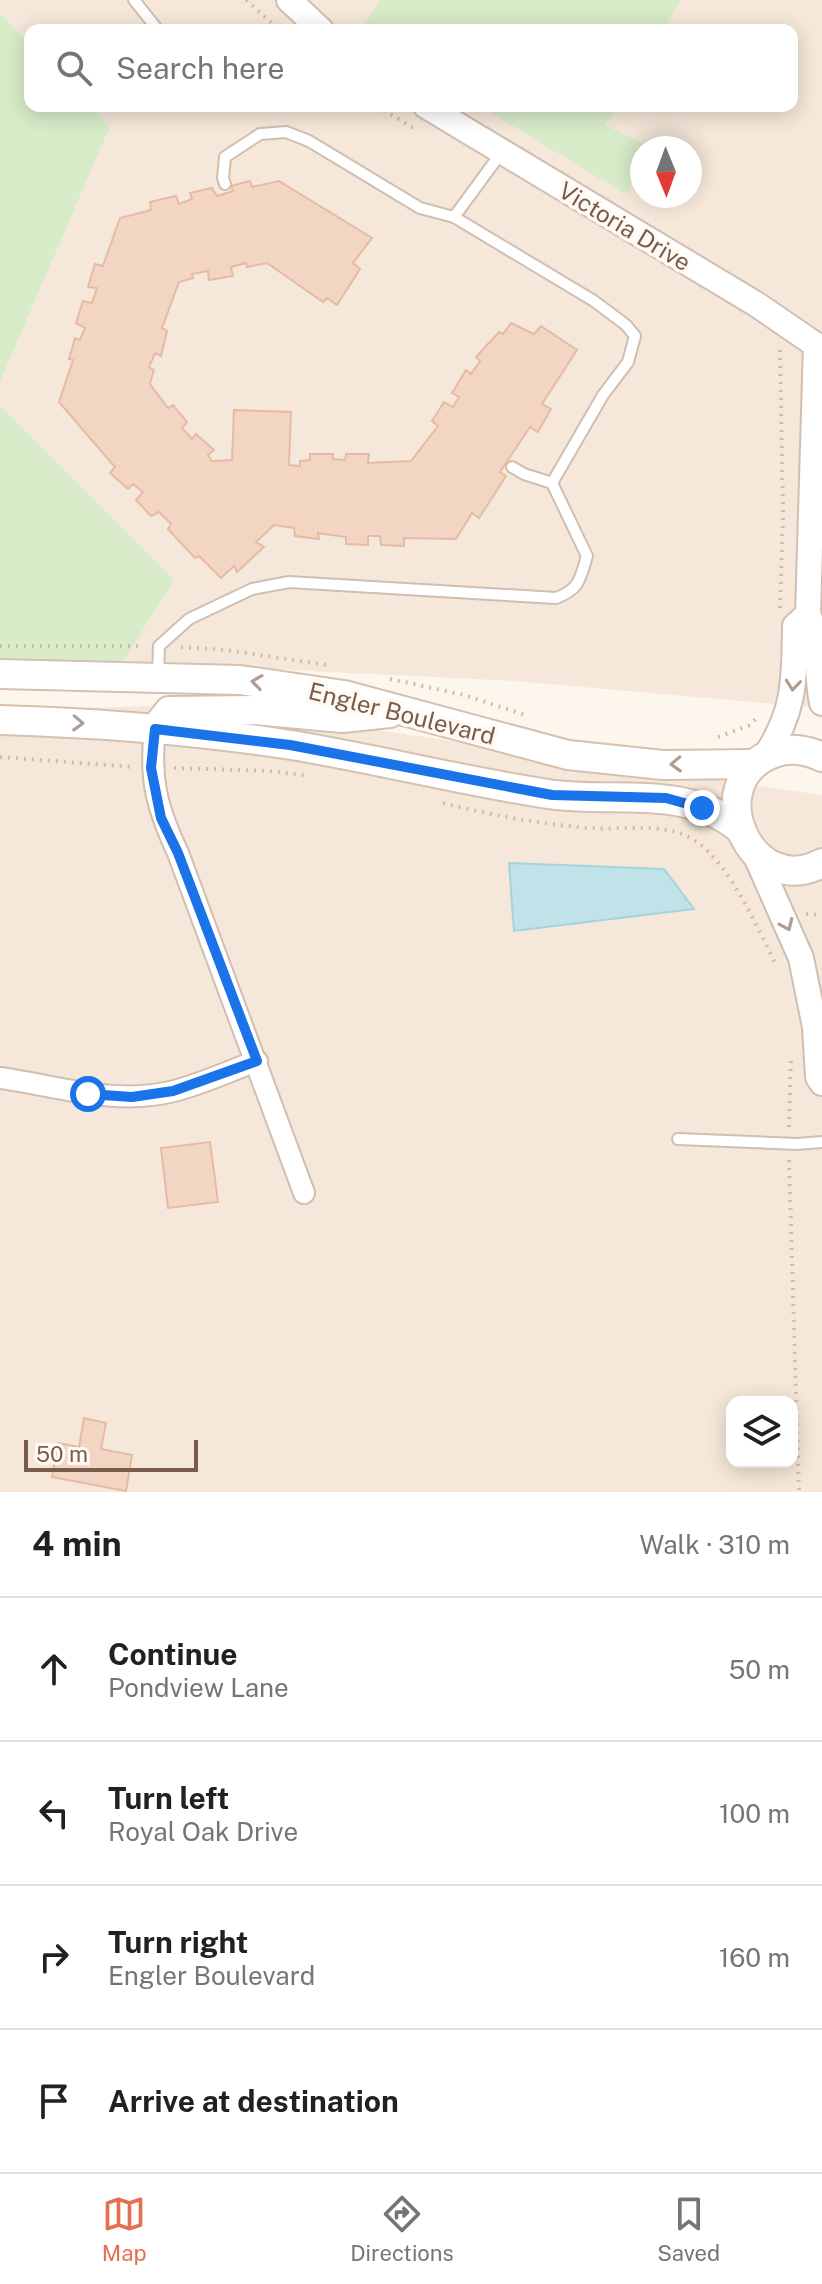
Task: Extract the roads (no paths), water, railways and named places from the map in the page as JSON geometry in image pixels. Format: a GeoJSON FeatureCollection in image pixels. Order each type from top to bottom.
{"type":"FeatureCollection","features":[{"type":"Feature","properties":{"kind":"main road","name":"Engler Boulevard"},"geometry":{"type":"LineString","coordinates":[[0,674],[158,676],[255,682],[344,695],[568,755],[663,765],[760,760],[794,749],[822,757]]}},
{"type":"Feature","properties":{"kind":"main road"},"geometry":{"type":"LineString","coordinates":[[155,729],[169,711],[255,710],[342,718],[411,711]]}},
{"type":"Feature","properties":{"kind":"main road","name":"Engler Boulevard"},"geometry":{"type":"LineString","coordinates":[[0,720],[91,723],[290,745],[552,795],[666,798],[726,818],[748,842],[782,870],[800,870],[822,863]]}},
{"type":"Feature","properties":{"kind":"main road"},"geometry":{"type":"LineString","coordinates":[[748,842],[736,802],[738,788],[760,760]]}},
{"type":"Feature","properties":{"kind":"street"},"geometry":{"type":"LineString","coordinates":[[289,0],[315,24]]}},
{"type":"Feature","properties":{"kind":"street","name":"Victoria Drive"},"geometry":{"type":"LineString","coordinates":[[436,112],[756,304],[819,347]]}},
{"type":"Feature","properties":{"kind":"street"},"geometry":{"type":"LineString","coordinates":[[819,347],[808,614],[814,628],[822,703]]}},
{"type":"Feature","properties":{"kind":"street"},"geometry":{"type":"LineString","coordinates":[[760,760],[789,712],[794,680],[795,626],[808,614]]}},
{"type":"Feature","properties":{"kind":"street"},"geometry":{"type":"LineString","coordinates":[[155,729],[151,768],[161,818],[178,853],[304,1193]]}},
{"type":"Feature","properties":{"kind":"street"},"geometry":{"type":"LineString","coordinates":[[748,842],[801,958],[815,1027],[818,1077],[822,1083]]}},
{"type":"Feature","properties":{"kind":"street"},"geometry":{"type":"LineString","coordinates":[[0,1078],[88,1094],[132,1097],[173,1091],[257,1061]]}},
{"type":"Feature","properties":{"kind":"lane"},"geometry":{"type":"LineString","coordinates":[[134,0],[153,24]]}},
{"type":"Feature","properties":{"kind":"lane"},"geometry":{"type":"LineString","coordinates":[[225,184],[225,157],[260,134],[286,132],[309,141],[420,208],[454,217],[594,301],[626,325],[635,336],[628,362],[603,395],[552,483]]}},
{"type":"Feature","properties":{"kind":"lane"},"geometry":{"type":"LineString","coordinates":[[454,217],[501,153]]}},
{"type":"Feature","properties":{"kind":"lane"},"geometry":{"type":"LineString","coordinates":[[158,676],[159,646],[189,619],[252,589],[289,582],[556,598],[570,593],[578,583],[587,556],[552,483],[512,467]]}},
{"type":"Feature","properties":{"kind":"lane"},"geometry":{"type":"LineString","coordinates":[[678,1139],[822,1142]]}},
{"type":"Feature","properties":{"kind":"water"},"geometry":{"type":"Polygon","coordinates":[[[509,863],[664,869],[694,909],[514,931],[509,863]]]}}]}
